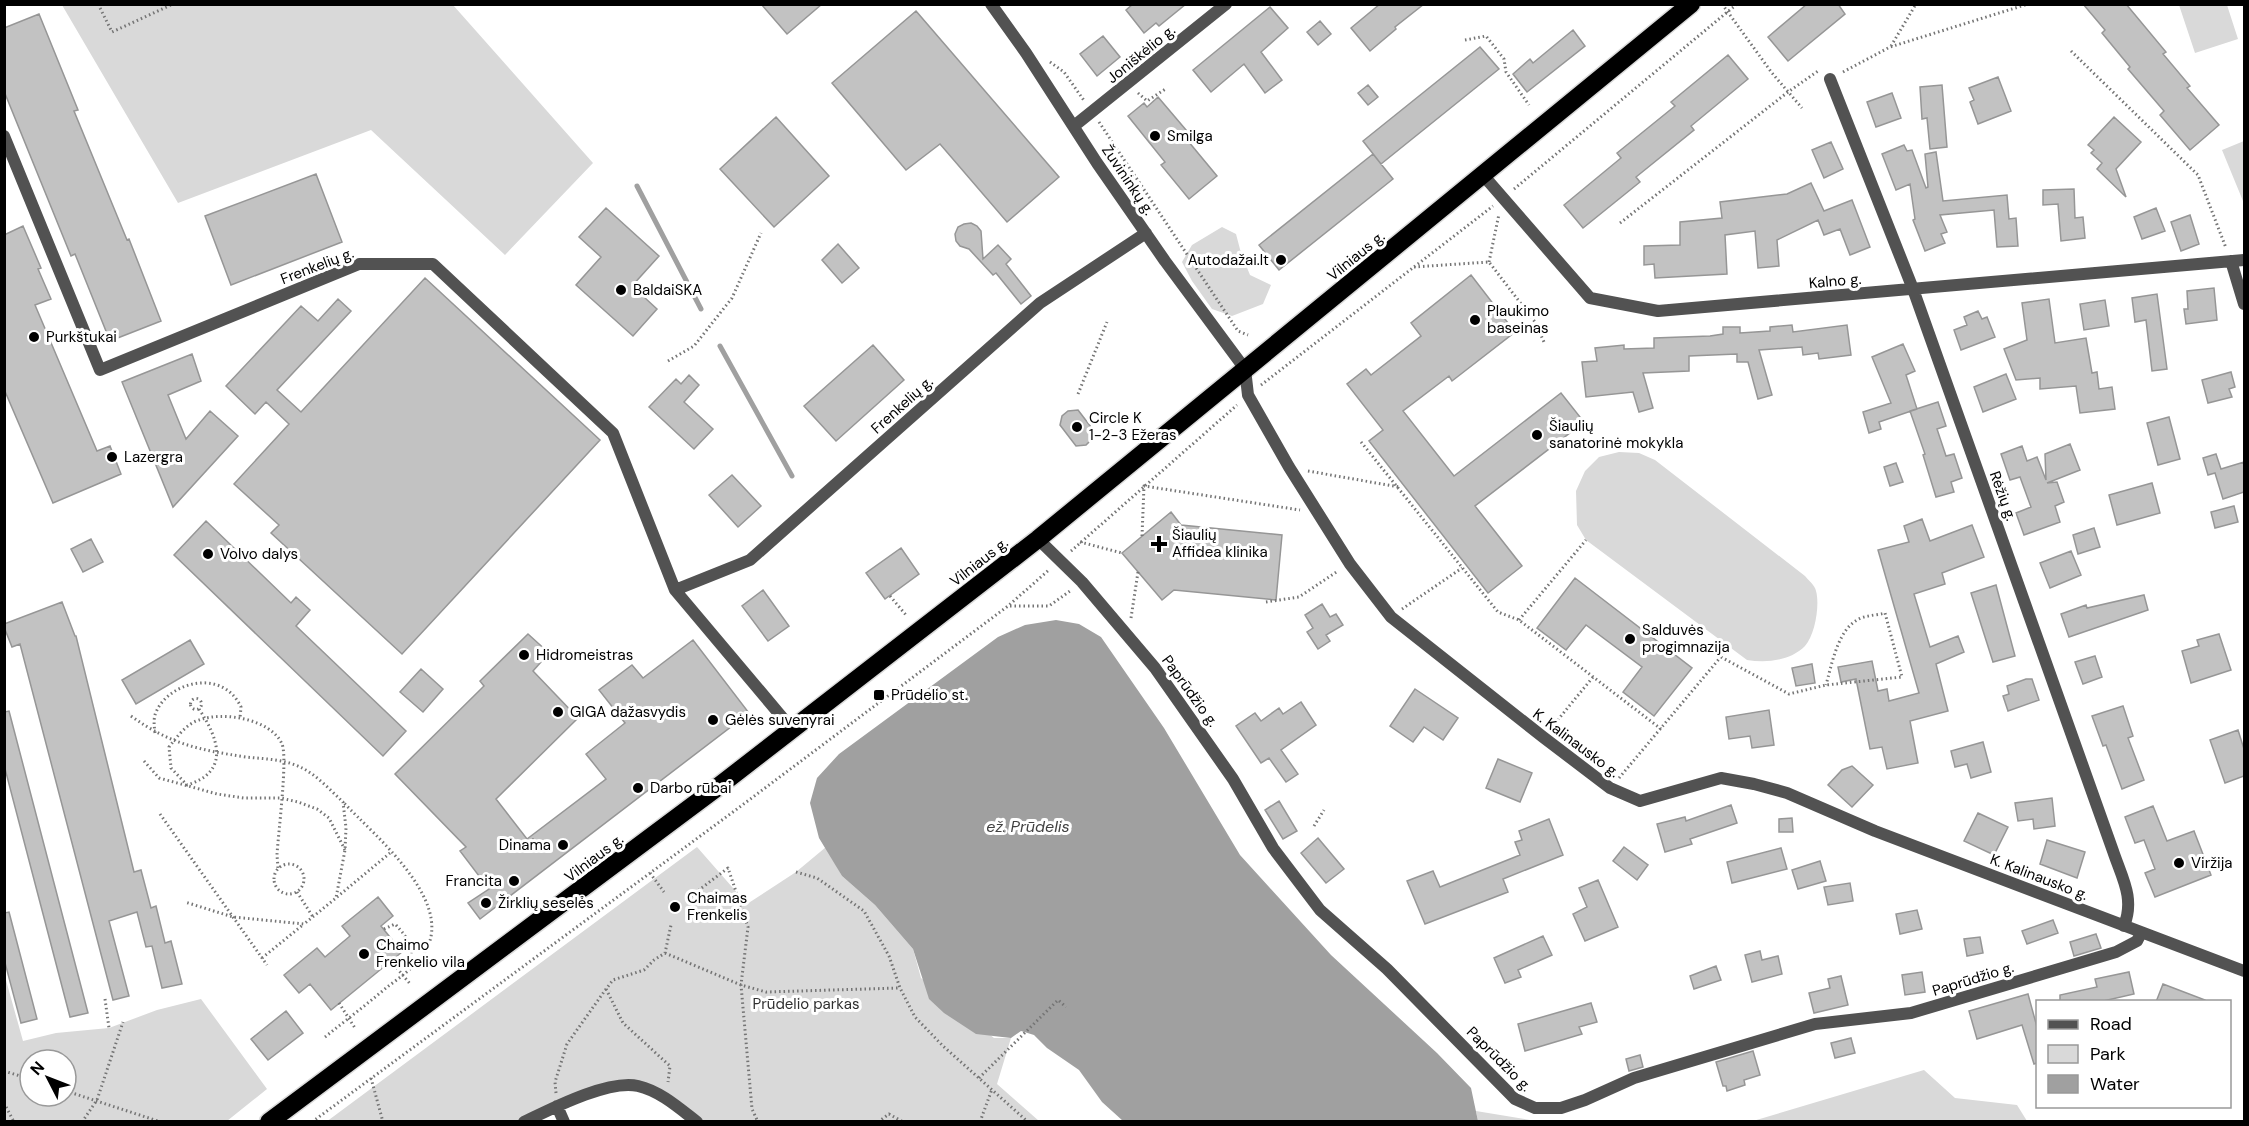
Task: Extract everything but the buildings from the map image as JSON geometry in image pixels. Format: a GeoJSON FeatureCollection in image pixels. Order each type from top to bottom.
{"type":"FeatureCollection","features":[{"type":"Feature","properties":{"kind":"highway","name":"Vilniaus g."},"geometry":{"type":"LineString","coordinates":[[268,1122],[719,786],[1038,539],[1691,4]]}},
{"type":"Feature","properties":{"kind":"street","name":"Žuvininkų g."},"geometry":{"type":"LineString","coordinates":[[991,4],[1097,163],[1245,369]]}},
{"type":"Feature","properties":{"kind":"street","name":"Joniškėlio g."},"geometry":{"type":"LineString","coordinates":[[1074,126],[1226,4]]}},
{"type":"Feature","properties":{"kind":"street","name":"Rėžių g."},"geometry":{"type":"LineString","coordinates":[[1830,79],[1913,290],[2048,663],[2130,899],[2129,913],[2124,926]]}},
{"type":"Feature","properties":{"kind":"street","name":"Frenkelių g."},"geometry":{"type":"LineString","coordinates":[[4,136],[100,370],[359,264],[433,264],[613,433],[675,590],[792,729]]}},
{"type":"Feature","properties":{"kind":"street","name":"Kalno g."},"geometry":{"type":"LineString","coordinates":[[1483,175],[1590,298],[1658,311],[2244,260]]}},
{"type":"Feature","properties":{"kind":"street","name":"Frenkelių g."},"geometry":{"type":"LineString","coordinates":[[675,590],[750,560],[1040,303],[1146,233]]}},
{"type":"Feature","properties":{"kind":"street"},"geometry":{"type":"LineString","coordinates":[[2231,261],[2244,304]]}},
{"type":"Feature","properties":{"kind":"street","name":"K. Kalinausko g."},"geometry":{"type":"LineString","coordinates":[[1245,369],[1248,395],[1289,467],[1350,564],[1391,617],[1610,788],[1640,801],[1721,778],[1787,793],[1875,831],[2244,971]]}},
{"type":"Feature","properties":{"kind":"street","name":"Paprūdžio g."},"geometry":{"type":"LineString","coordinates":[[1038,539],[1082,582],[1128,634],[1185,707],[1233,779],[1273,848],[1320,910],[1387,969],[1515,1099],[1534,1108],[1561,1108],[1634,1078],[1815,1024],[1911,1013],[2116,952],[2137,941],[2141,933]]}},
{"type":"Feature","properties":{"kind":"street"},"geometry":{"type":"LineString","coordinates":[[524,1122],[600,1089],[636,1085],[666,1097],[697,1122]]}},
{"type":"Feature","properties":{"kind":"street"},"geometry":{"type":"LineString","coordinates":[[557,1106],[564,1122]]}},
{"type":"Feature","properties":{"kind":"path"},"geometry":{"type":"LineString","coordinates":[[98,4],[112,32],[173,4]]}},
{"type":"Feature","properties":{"kind":"path"},"geometry":{"type":"LineString","coordinates":[[1722,4],[1772,74],[1802,108]]}},
{"type":"Feature","properties":{"kind":"path"},"geometry":{"type":"LineString","coordinates":[[312,1122],[1008,606],[1248,395],[1503,198],[1737,4]]}},
{"type":"Feature","properties":{"kind":"path"},"geometry":{"type":"LineString","coordinates":[[1890,47],[1916,4]]}},
{"type":"Feature","properties":{"kind":"path"},"geometry":{"type":"LineString","coordinates":[[1830,79],[1890,47],[2028,4]]}},
{"type":"Feature","properties":{"kind":"path"},"geometry":{"type":"LineString","coordinates":[[1465,40],[1486,36],[1504,59],[1506,72],[1529,105]]}},
{"type":"Feature","properties":{"kind":"path"},"geometry":{"type":"LineString","coordinates":[[2071,51],[2198,175],[2231,261]]}},
{"type":"Feature","properties":{"kind":"path"},"geometry":{"type":"LineString","coordinates":[[1048,61],[1064,72],[1238,331],[1248,335]]}},
{"type":"Feature","properties":{"kind":"path"},"geometry":{"type":"LineString","coordinates":[[1620,223],[1820,69]]}},
{"type":"Feature","properties":{"kind":"path"},"geometry":{"type":"LineString","coordinates":[[1128,84],[1147,101],[1167,88]]}},
{"type":"Feature","properties":{"kind":"path"},"geometry":{"type":"LineString","coordinates":[[1503,198],[1489,262],[1535,322],[1544,342]]}},
{"type":"Feature","properties":{"kind":"path"},"geometry":{"type":"LineString","coordinates":[[668,361],[694,346],[732,298],[761,233]]}},
{"type":"Feature","properties":{"kind":"path"},"geometry":{"type":"LineString","coordinates":[[1412,267],[1489,262]]}},
{"type":"Feature","properties":{"kind":"path"},"geometry":{"type":"LineString","coordinates":[[1078,394],[1107,322]]}},
{"type":"Feature","properties":{"kind":"path"},"geometry":{"type":"LineString","coordinates":[[1361,442],[1498,612],[1519,620],[1661,729]]}},
{"type":"Feature","properties":{"kind":"path"},"geometry":{"type":"LineString","coordinates":[[1289,467],[1399,487]]}},
{"type":"Feature","properties":{"kind":"path"},"geometry":{"type":"LineString","coordinates":[[1144,486],[1317,513]]}},
{"type":"Feature","properties":{"kind":"path"},"geometry":{"type":"LineString","coordinates":[[1142,536],[1144,486]]}},
{"type":"Feature","properties":{"kind":"path"},"geometry":{"type":"LineString","coordinates":[[1519,620],[1586,540]]}},
{"type":"Feature","properties":{"kind":"path"},"geometry":{"type":"LineString","coordinates":[[1080,542],[1122,553]]}},
{"type":"Feature","properties":{"kind":"path"},"geometry":{"type":"LineString","coordinates":[[1266,602],[1299,597],[1350,564]]}},
{"type":"Feature","properties":{"kind":"path"},"geometry":{"type":"LineString","coordinates":[[1391,617],[1462,568]]}},
{"type":"Feature","properties":{"kind":"path"},"geometry":{"type":"LineString","coordinates":[[1128,634],[1138,572]]}},
{"type":"Feature","properties":{"kind":"path"},"geometry":{"type":"LineString","coordinates":[[1008,606],[1049,606],[1082,582]]}},
{"type":"Feature","properties":{"kind":"path"},"geometry":{"type":"LineString","coordinates":[[890,596],[906,615]]}},
{"type":"Feature","properties":{"kind":"path"},"geometry":{"type":"LineString","coordinates":[[1721,657],[1789,694],[1826,685],[1902,678],[1885,613],[1859,619],[1849,627],[1837,646],[1826,685]]}},
{"type":"Feature","properties":{"kind":"path"},"geometry":{"type":"LineString","coordinates":[[1610,788],[1730,646]]}},
{"type":"Feature","properties":{"kind":"path"},"geometry":{"type":"LineString","coordinates":[[1560,718],[1593,677]]}},
{"type":"Feature","properties":{"kind":"path"},"geometry":{"type":"LineString","coordinates":[[154,733],[156,711],[163,701],[174,691],[202,683],[228,690],[242,707],[240,718]]}},
{"type":"Feature","properties":{"kind":"path"},"geometry":{"type":"LineString","coordinates":[[187,785],[202,780],[211,772],[218,753],[206,719],[199,709]]}},
{"type":"Feature","properties":{"kind":"path"},"geometry":{"type":"LineString","coordinates":[[131,716],[154,733],[173,741],[218,753],[284,761],[309,772],[342,802],[414,878],[424,894],[431,922],[426,951],[412,967],[325,1037]]}},
{"type":"Feature","properties":{"kind":"path"},"geometry":{"type":"LineString","coordinates":[[187,785],[171,768],[169,747],[180,733],[198,720],[240,718],[256,722],[269,729],[282,744],[284,761],[275,885],[284,893],[297,892],[302,887],[303,873],[292,864],[278,867]]}},
{"type":"Feature","properties":{"kind":"path"},"geometry":{"type":"LineString","coordinates":[[144,761],[159,778],[226,796],[281,798],[298,801],[317,809],[329,818],[345,850]]}},
{"type":"Feature","properties":{"kind":"path"},"geometry":{"type":"LineString","coordinates":[[336,898],[345,850],[346,828],[342,802]]}},
{"type":"Feature","properties":{"kind":"path"},"geometry":{"type":"LineString","coordinates":[[1314,826],[1324,810]]}},
{"type":"Feature","properties":{"kind":"path"},"geometry":{"type":"LineString","coordinates":[[160,814],[267,965]]}},
{"type":"Feature","properties":{"kind":"path"},"geometry":{"type":"LineString","coordinates":[[530,843],[534,839]]}},
{"type":"Feature","properties":{"kind":"path"},"geometry":{"type":"LineString","coordinates":[[262,958],[390,853]]}},
{"type":"Feature","properties":{"kind":"path"},"geometry":{"type":"LineString","coordinates":[[691,896],[728,868],[748,927],[741,985],[752,1109],[758,1122]]}},
{"type":"Feature","properties":{"kind":"path"},"geometry":{"type":"LineString","coordinates":[[796,872],[817,878],[864,911],[889,956],[900,988],[915,1017],[1028,1122]]}},
{"type":"Feature","properties":{"kind":"path"},"geometry":{"type":"LineString","coordinates":[[650,873],[664,892]]}},
{"type":"Feature","properties":{"kind":"path"},"geometry":{"type":"LineString","coordinates":[[474,882],[481,879]]}},
{"type":"Feature","properties":{"kind":"path"},"geometry":{"type":"LineString","coordinates":[[297,892],[314,917]]}},
{"type":"Feature","properties":{"kind":"path"},"geometry":{"type":"LineString","coordinates":[[185,902],[232,917],[304,924]]}},
{"type":"Feature","properties":{"kind":"path"},"geometry":{"type":"LineString","coordinates":[[384,929],[395,924],[405,934],[412,947],[412,967]]}},
{"type":"Feature","properties":{"kind":"path"},"geometry":{"type":"LineString","coordinates":[[557,1106],[555,1082],[567,1044],[613,980],[644,970],[665,953],[671,925]]}},
{"type":"Feature","properties":{"kind":"path"},"geometry":{"type":"LineString","coordinates":[[665,953],[741,985],[766,992],[900,988]]}},
{"type":"Feature","properties":{"kind":"path"},"geometry":{"type":"LineString","coordinates":[[391,961],[411,985]]}},
{"type":"Feature","properties":{"kind":"path"},"geometry":{"type":"LineString","coordinates":[[606,989],[623,1023],[670,1066],[666,1097]]}},
{"type":"Feature","properties":{"kind":"path"},"geometry":{"type":"LineString","coordinates":[[105,999],[109,1028]]}},
{"type":"Feature","properties":{"kind":"path"},"geometry":{"type":"LineString","coordinates":[[979,1078],[1058,1000],[1066,1007]]}},
{"type":"Feature","properties":{"kind":"path"},"geometry":{"type":"LineString","coordinates":[[339,1003],[355,1028]]}},
{"type":"Feature","properties":{"kind":"path"},"geometry":{"type":"LineString","coordinates":[[82,1122],[97,1100],[123,1022]]}},
{"type":"Feature","properties":{"kind":"path"},"geometry":{"type":"LineString","coordinates":[[371,1078],[383,1122]]}},
{"type":"Feature","properties":{"kind":"path"},"geometry":{"type":"LineString","coordinates":[[980,1122],[992,1089]]}},
{"type":"Feature","properties":{"kind":"path"},"geometry":{"type":"LineString","coordinates":[[78,1094],[161,1122]]}},
{"type":"Feature","properties":{"kind":"path"},"geometry":{"type":"LineString","coordinates":[[4,1103],[14,1122]]}},
{"type":"Feature","properties":{"kind":"path"},"geometry":{"type":"LineString","coordinates":[[878,1122],[889,1114],[903,1122]]}},
{"type":"Feature","properties":{"kind":"green space"},"geometry":{"type":"Polygon","coordinates":[[[62,5],[453,5],[593,163],[505,255],[371,130],[178,203],[62,5]]]}},
{"type":"Feature","properties":{"kind":"green space"},"geometry":{"type":"Polygon","coordinates":[[[2179,5],[2227,5],[2238,39],[2195,53],[2179,5]]]}},
{"type":"Feature","properties":{"kind":"green space"},"geometry":{"type":"Polygon","coordinates":[[[2244,141],[2244,201],[2243,201],[2222,150],[2244,141]]]}},
{"type":"Feature","properties":{"kind":"green space"},"geometry":{"type":"Polygon","coordinates":[[[1222,227],[1236,234],[1250,275],[1271,285],[1263,304],[1232,316],[1212,309],[1182,262],[1192,245],[1222,227]]]}},
{"type":"Feature","properties":{"kind":"green space"},"geometry":{"type":"Polygon","coordinates":[[[1619,452],[1639,453],[1655,460],[1805,576],[1815,589],[1817,604],[1814,627],[1805,646],[1792,655],[1778,660],[1747,660],[1586,540],[1577,525],[1576,491],[1585,471],[1599,457],[1619,452]]]}},
{"type":"Feature","properties":{"kind":"green space","name":"Prūdelio parkas"},"geometry":{"type":"Polygon","coordinates":[[[697,847],[747,904],[796,872],[826,847],[842,876],[875,905],[913,949],[921,978],[994,1038],[1011,1038],[997,1084],[1039,1121],[697,1121],[636,1085],[600,1089],[524,1121],[326,1122],[697,847]]]}},
{"type":"Feature","properties":{"kind":"green space"},"geometry":{"type":"Polygon","coordinates":[[[4,973],[23,1041],[56,1033],[109,1028],[157,1010],[201,999],[267,1089],[227,1121],[5,1121],[4,973]]]}},
{"type":"Feature","properties":{"kind":"green space"},"geometry":{"type":"Polygon","coordinates":[[[1924,1070],[1955,1098],[2017,1105],[2027,1121],[1753,1121],[1924,1070]]]}},
{"type":"Feature","properties":{"kind":"green space"},"geometry":{"type":"Polygon","coordinates":[[[1476,1111],[1536,1121],[1478,1121],[1476,1111]]]}},
{"type":"Feature","properties":{"kind":"water","name":"ež. Prūdelis"},"geometry":{"type":"Polygon","coordinates":[[[1056,620],[1079,624],[1101,637],[1164,728],[1240,855],[1331,955],[1437,1053],[1471,1088],[1478,1121],[1123,1121],[1102,1102],[1079,1070],[1047,1048],[1034,1035],[1021,1031],[1011,1038],[976,1034],[944,1013],[929,999],[913,949],[875,905],[842,876],[819,838],[810,803],[817,778],[839,754],[998,637],[1025,625],[1056,620]]]}},
{"type":"Feature","properties":{"kind":"waterway"},"geometry":{"type":"LineString","coordinates":[[637,186],[701,309]]}},
{"type":"Feature","properties":{"kind":"waterway"},"geometry":{"type":"LineString","coordinates":[[720,346],[792,476]]}},
{"type":"Feature","properties":{"kind":"place","name":"Smilga"},"geometry":{"type":"Point","coordinates":[1155,136]}},
{"type":"Feature","properties":{"kind":"place","name":"Autodažai.lt"},"geometry":{"type":"Point","coordinates":[1281,260]}},
{"type":"Feature","properties":{"kind":"place","name":"BaldaiSKA"},"geometry":{"type":"Point","coordinates":[621,290]}},
{"type":"Feature","properties":{"kind":"place","name":"Plaukimo baseinas"},"geometry":{"type":"Point","coordinates":[1475,320]}},
{"type":"Feature","properties":{"kind":"place","name":"Purkštukai"},"geometry":{"type":"Point","coordinates":[34,337]}},
{"type":"Feature","properties":{"kind":"place","name":"Circle K 1-2-3 Ežeras"},"geometry":{"type":"Point","coordinates":[1077,427]}},
{"type":"Feature","properties":{"kind":"place","name":"Šiaulių sanatorinė mokykla"},"geometry":{"type":"Point","coordinates":[1537,435]}},
{"type":"Feature","properties":{"kind":"place","name":"Lazergra"},"geometry":{"type":"Point","coordinates":[112,457]}},
{"type":"Feature","properties":{"kind":"place","name":"Šiaulių Affidea klinika"},"geometry":{"type":"Point","coordinates":[1159,544]}},
{"type":"Feature","properties":{"kind":"place","name":"Volvo dalys"},"geometry":{"type":"Point","coordinates":[208,554]}},
{"type":"Feature","properties":{"kind":"place","name":"Salduvės progimnazija"},"geometry":{"type":"Point","coordinates":[1630,639]}},
{"type":"Feature","properties":{"kind":"place","name":"Hidromeistras"},"geometry":{"type":"Point","coordinates":[524,655]}},
{"type":"Feature","properties":{"kind":"place","name":"Prūdelio st."},"geometry":{"type":"Point","coordinates":[879,695]}},
{"type":"Feature","properties":{"kind":"place","name":"GIGA dažasvydis"},"geometry":{"type":"Point","coordinates":[558,712]}},
{"type":"Feature","properties":{"kind":"place","name":"Gėlės suvenyrai"},"geometry":{"type":"Point","coordinates":[713,720]}},
{"type":"Feature","properties":{"kind":"place","name":"Darbo rūbai"},"geometry":{"type":"Point","coordinates":[638,788]}},
{"type":"Feature","properties":{"kind":"place","name":"Dinama"},"geometry":{"type":"Point","coordinates":[563,845]}},
{"type":"Feature","properties":{"kind":"place","name":"Viržija"},"geometry":{"type":"Point","coordinates":[2179,863]}},
{"type":"Feature","properties":{"kind":"place","name":"Francita"},"geometry":{"type":"Point","coordinates":[514,881]}},
{"type":"Feature","properties":{"kind":"place","name":"Žirklių seselės"},"geometry":{"type":"Point","coordinates":[486,903]}},
{"type":"Feature","properties":{"kind":"place","name":"Chaimas Frenkelis"},"geometry":{"type":"Point","coordinates":[675,907]}},
{"type":"Feature","properties":{"kind":"place","name":"Chaimo Frenkelio vila"},"geometry":{"type":"Point","coordinates":[364,954]}}]}
